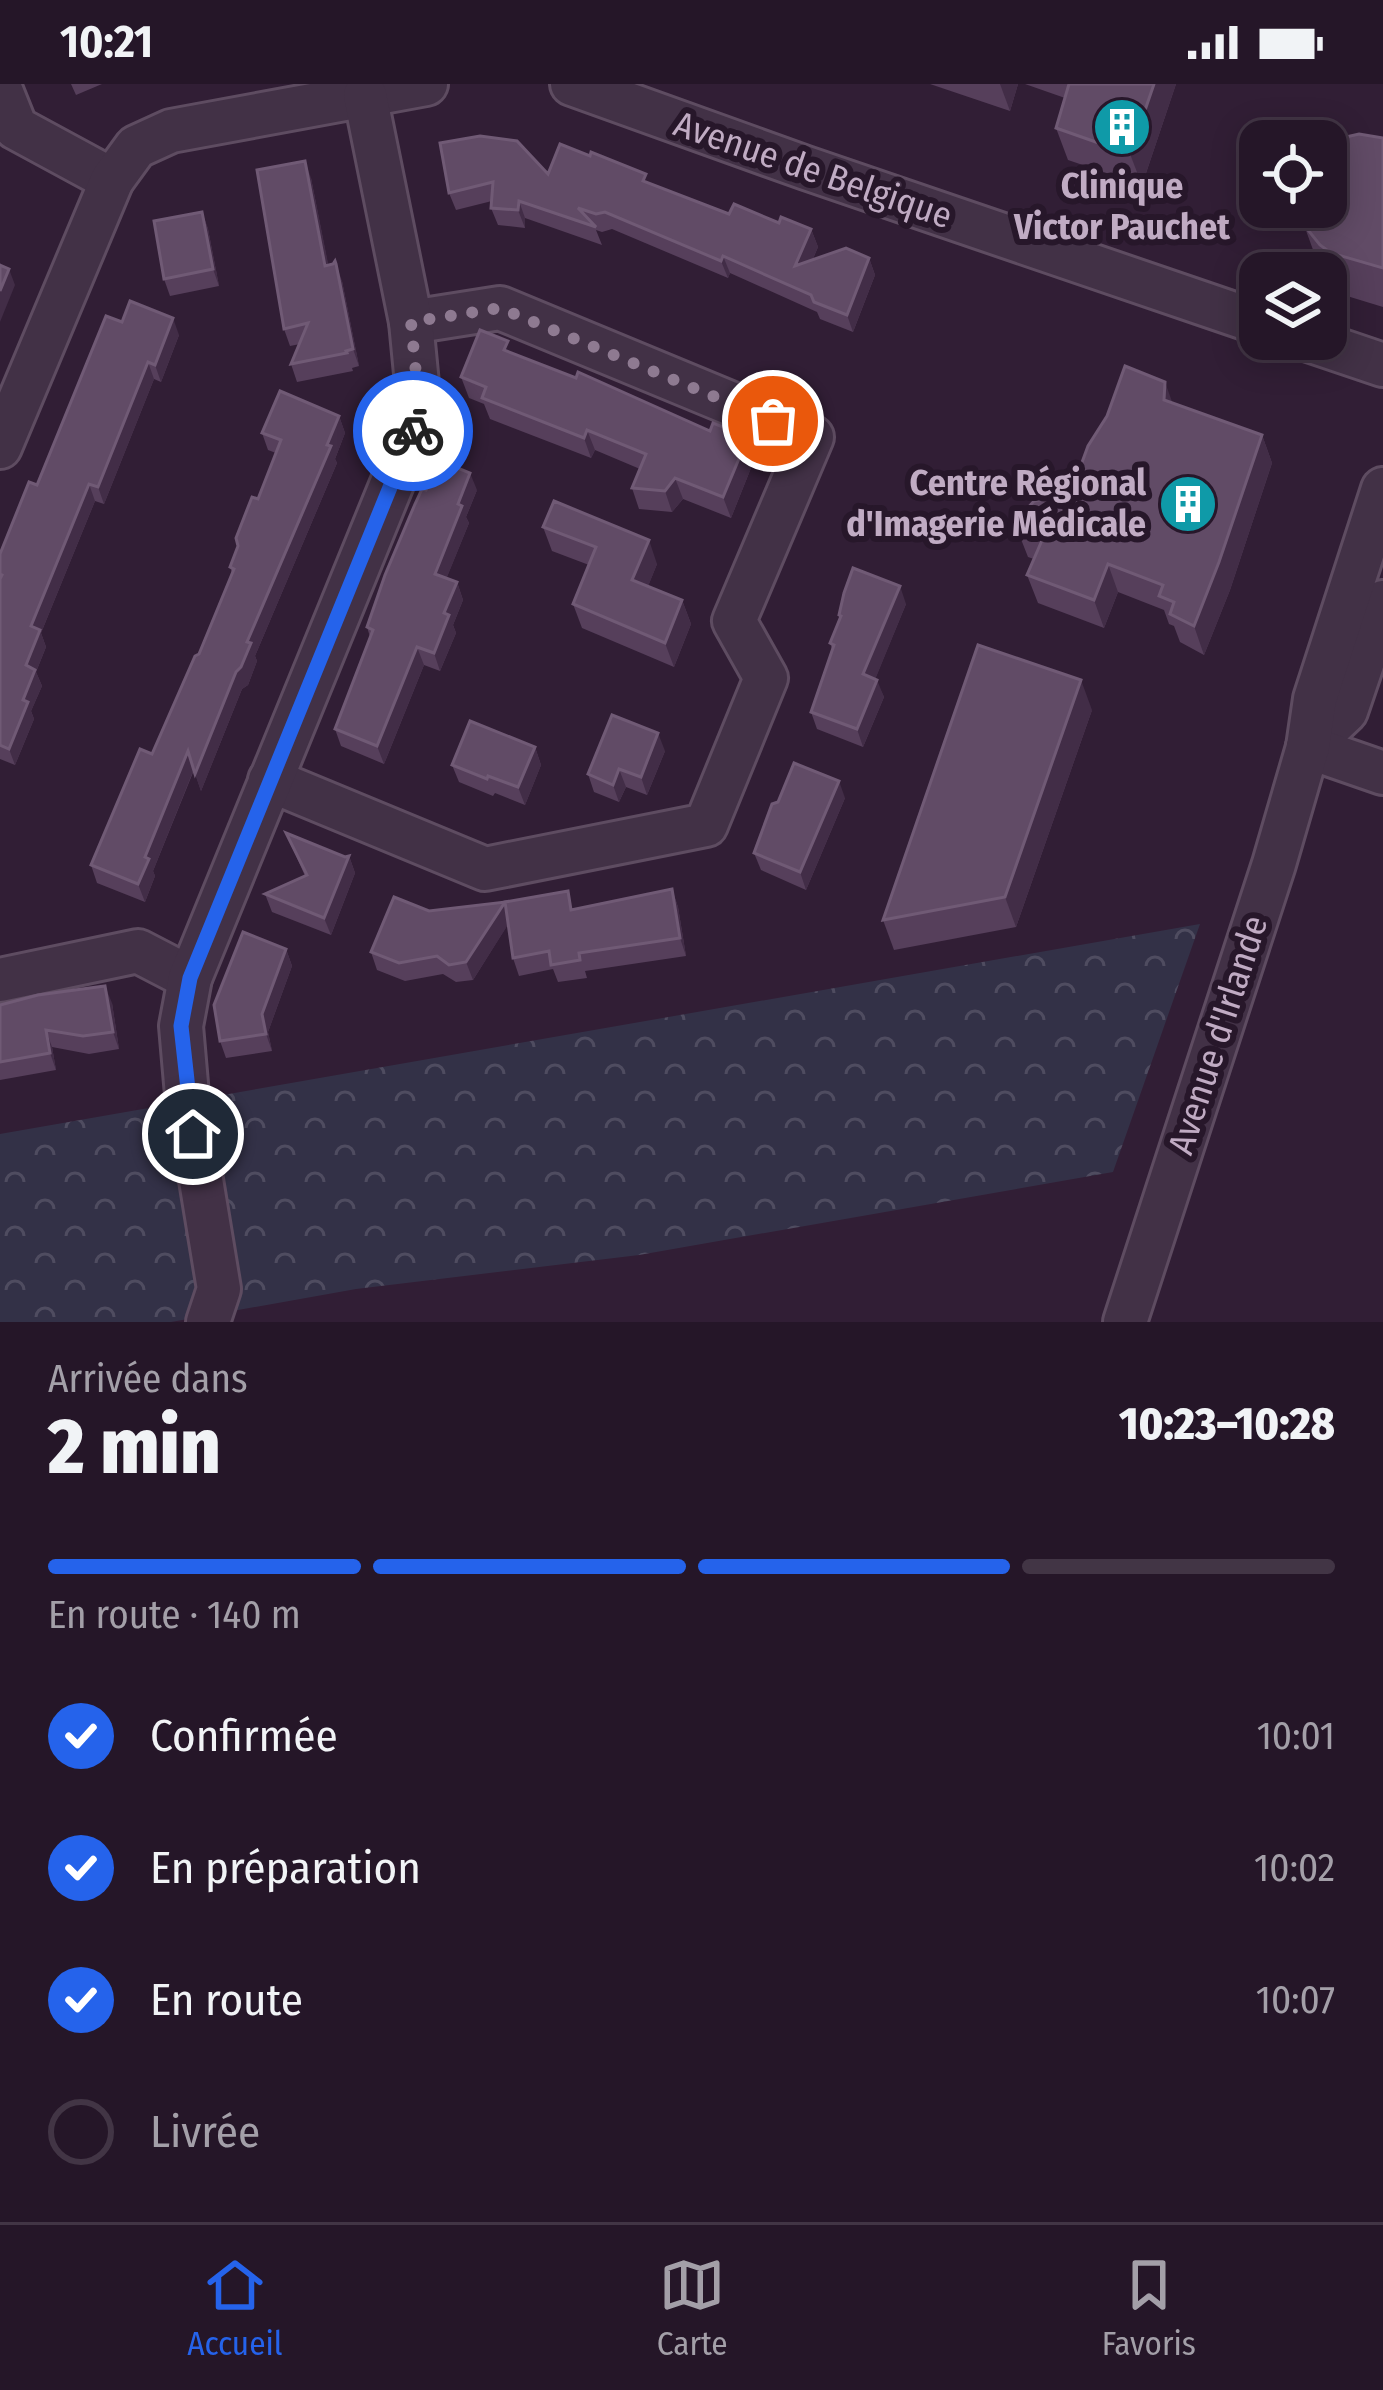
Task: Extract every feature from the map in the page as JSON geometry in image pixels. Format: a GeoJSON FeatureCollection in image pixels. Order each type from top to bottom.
{"type":"FeatureCollection","features":[{"type":"Feature","properties":{"kind":"street"},"geometry":{"type":"LineString","coordinates":[[0,447],[112,180],[136,148],[258,99],[365,95],[426,84]]}},
{"type":"Feature","properties":{"kind":"street","name":"Avenue de Belgique"},"geometry":{"type":"LineString","coordinates":[[572,84],[1239,316]]}},
{"type":"Feature","properties":{"kind":"street"},"geometry":{"type":"LineString","coordinates":[[0,88],[16,128],[112,180]]}},
{"type":"Feature","properties":{"kind":"street"},"geometry":{"type":"LineString","coordinates":[[208,1322],[219,1289],[187,1095],[181,1026],[190,978],[420,415],[411,322],[365,95]]}},
{"type":"Feature","properties":{"kind":"street"},"geometry":{"type":"LineString","coordinates":[[270,780],[485,869],[706,825],[766,678],[734,621],[812,437],[500,308],[411,322]]}},
{"type":"Feature","properties":{"kind":"street"},"geometry":{"type":"LineString","coordinates":[[1347,353],[1383,365]]}},
{"type":"Feature","properties":{"kind":"street","name":"Avenue d'Irlande"},"geometry":{"type":"LineString","coordinates":[[1125,1322],[1274,864],[1308,747],[1315,699],[1383,489]]}},
{"type":"Feature","properties":{"kind":"street","name":"Avenue d'Irlande"},"geometry":{"type":"LineString","coordinates":[[1308,747],[1346,711],[1383,602]]}},
{"type":"Feature","properties":{"kind":"street"},"geometry":{"type":"LineString","coordinates":[[1308,747],[1383,772]]}},
{"type":"Feature","properties":{"kind":"street"},"geometry":{"type":"LineString","coordinates":[[0,980],[138,951],[190,978]]}},
{"type":"Feature","properties":{"kind":"green space"},"geometry":{"type":"Polygon","coordinates":[[[1200,924],[1113,1172],[639,1255],[356,1289],[171,1322],[0,1322],[0,1134],[1200,924]]]}},
{"type":"Feature","properties":{"kind":"building"},"geometry":{"type":"Polygon","coordinates":[[[1069,84],[1154,84],[1130,154],[1056,128],[1069,84]]]}},
{"type":"Feature","properties":{"kind":"building"},"geometry":{"type":"Polygon","coordinates":[[[480,136],[517,141],[548,174],[560,144],[646,174],[643,181],[729,214],[734,204],[779,223],[781,217],[811,229],[795,266],[846,248],[869,258],[847,315],[723,256],[721,261],[605,212],[578,208],[596,227],[519,201],[518,210],[491,208],[493,182],[449,193],[440,143],[480,136]]]}},
{"type":"Feature","properties":{"kind":"building"},"geometry":{"type":"Polygon","coordinates":[[[1347,137],[1383,138],[1383,268],[1347,258],[1347,252],[1330,252],[1306,228],[1347,228],[1347,137]]]}},
{"type":"Feature","properties":{"kind":"building"},"geometry":{"type":"Polygon","coordinates":[[[305,161],[325,266],[335,261],[353,349],[291,364],[308,323],[284,329],[257,170],[305,161]]]}},
{"type":"Feature","properties":{"kind":"building"},"geometry":{"type":"Polygon","coordinates":[[[202,212],[213,269],[164,279],[154,221],[202,212]]]}},
{"type":"Feature","properties":{"kind":"building"},"geometry":{"type":"Polygon","coordinates":[[[0,265],[9,269],[0,291],[0,265]]]}},
{"type":"Feature","properties":{"kind":"building"},"geometry":{"type":"Polygon","coordinates":[[[130,301],[173,318],[155,365],[148,362],[98,487],[89,484],[31,626],[40,630],[26,665],[35,670],[9,749],[0,745],[0,554],[29,482],[37,485],[106,316],[122,322],[130,301]]]}},
{"type":"Feature","properties":{"kind":"building"},"geometry":{"type":"Polygon","coordinates":[[[480,330],[508,341],[504,350],[576,378],[578,372],[710,431],[713,423],[748,437],[723,497],[675,478],[665,491],[632,488],[646,454],[587,430],[584,438],[482,398],[486,387],[461,377],[480,330]]]}},
{"type":"Feature","properties":{"kind":"building"},"geometry":{"type":"Polygon","coordinates":[[[1125,366],[1165,382],[1164,400],[1262,435],[1194,626],[1170,614],[1174,602],[1159,596],[1163,585],[1108,564],[1094,600],[1027,575],[1043,538],[1017,529],[1024,512],[1034,501],[1048,498],[1075,505],[1077,476],[1125,366]]]}},
{"type":"Feature","properties":{"kind":"building"},"geometry":{"type":"Polygon","coordinates":[[[280,391],[339,416],[327,445],[331,446],[195,774],[188,751],[138,884],[91,865],[140,749],[152,754],[234,569],[230,567],[236,538],[252,497],[258,499],[281,440],[262,433],[280,391]]]}},
{"type":"Feature","properties":{"kind":"building"},"geometry":{"type":"Polygon","coordinates":[[[438,460],[470,473],[435,574],[457,582],[434,653],[417,647],[377,746],[335,729],[373,630],[367,627],[385,575],[438,460]]]}},
{"type":"Feature","properties":{"kind":"building"},"geometry":{"type":"Polygon","coordinates":[[[554,501],[649,540],[632,580],[682,600],[665,643],[573,604],[596,547],[543,527],[554,501]]]}},
{"type":"Feature","properties":{"kind":"building"},"geometry":{"type":"Polygon","coordinates":[[[853,568],[900,586],[863,674],[877,680],[857,729],[811,712],[853,568]]]}},
{"type":"Feature","properties":{"kind":"building"},"geometry":{"type":"Polygon","coordinates":[[[978,645],[1081,680],[1005,897],[883,920],[978,645]]]}},
{"type":"Feature","properties":{"kind":"building"},"geometry":{"type":"Polygon","coordinates":[[[612,715],[658,733],[641,777],[619,769],[613,785],[588,774],[612,715]]]}},
{"type":"Feature","properties":{"kind":"building"},"geometry":{"type":"Polygon","coordinates":[[[470,721],[535,747],[518,787],[452,765],[470,721]]]}},
{"type":"Feature","properties":{"kind":"building"},"geometry":{"type":"Polygon","coordinates":[[[794,763],[839,781],[800,872],[754,853],[794,763]]]}},
{"type":"Feature","properties":{"kind":"building"},"geometry":{"type":"Polygon","coordinates":[[[286,833],[349,856],[324,918],[265,894],[307,875],[286,833]]]}},
{"type":"Feature","properties":{"kind":"building"},"geometry":{"type":"Polygon","coordinates":[[[672,889],[680,938],[579,953],[580,960],[551,965],[549,951],[513,958],[505,902],[568,891],[571,910],[672,889]]]}},
{"type":"Feature","properties":{"kind":"building"},"geometry":{"type":"Polygon","coordinates":[[[394,897],[429,911],[505,902],[466,962],[449,965],[437,956],[399,963],[371,952],[394,897]]]}},
{"type":"Feature","properties":{"kind":"building"},"geometry":{"type":"Polygon","coordinates":[[[243,932],[286,949],[262,1014],[266,1034],[220,1041],[214,1005],[243,932]]]}},
{"type":"Feature","properties":{"kind":"building"},"geometry":{"type":"Polygon","coordinates":[[[105,986],[113,1032],[83,1036],[46,1030],[50,1053],[0,1062],[0,1005],[105,986]]]}},
{"type":"Feature","properties":{"kind":"way so far"},"geometry":{"type":"LineString","coordinates":[[413,431],[420,415],[411,322],[500,308],[773,421]]}},
{"type":"Feature","properties":{"kind":"place","name":"Clinique Victor Pauchet"},"geometry":{"type":"Point","coordinates":[1122,127]}},
{"type":"Feature","properties":{"kind":"place","name":"Centre Régional d'Imagerie Médicale"},"geometry":{"type":"Point","coordinates":[1188,504]}},
{"type":"Feature","properties":{"kind":"route"},"geometry":{"type":"LineString","coordinates":[[193,1134],[181,1026],[190,978],[413,431]]}}]}
